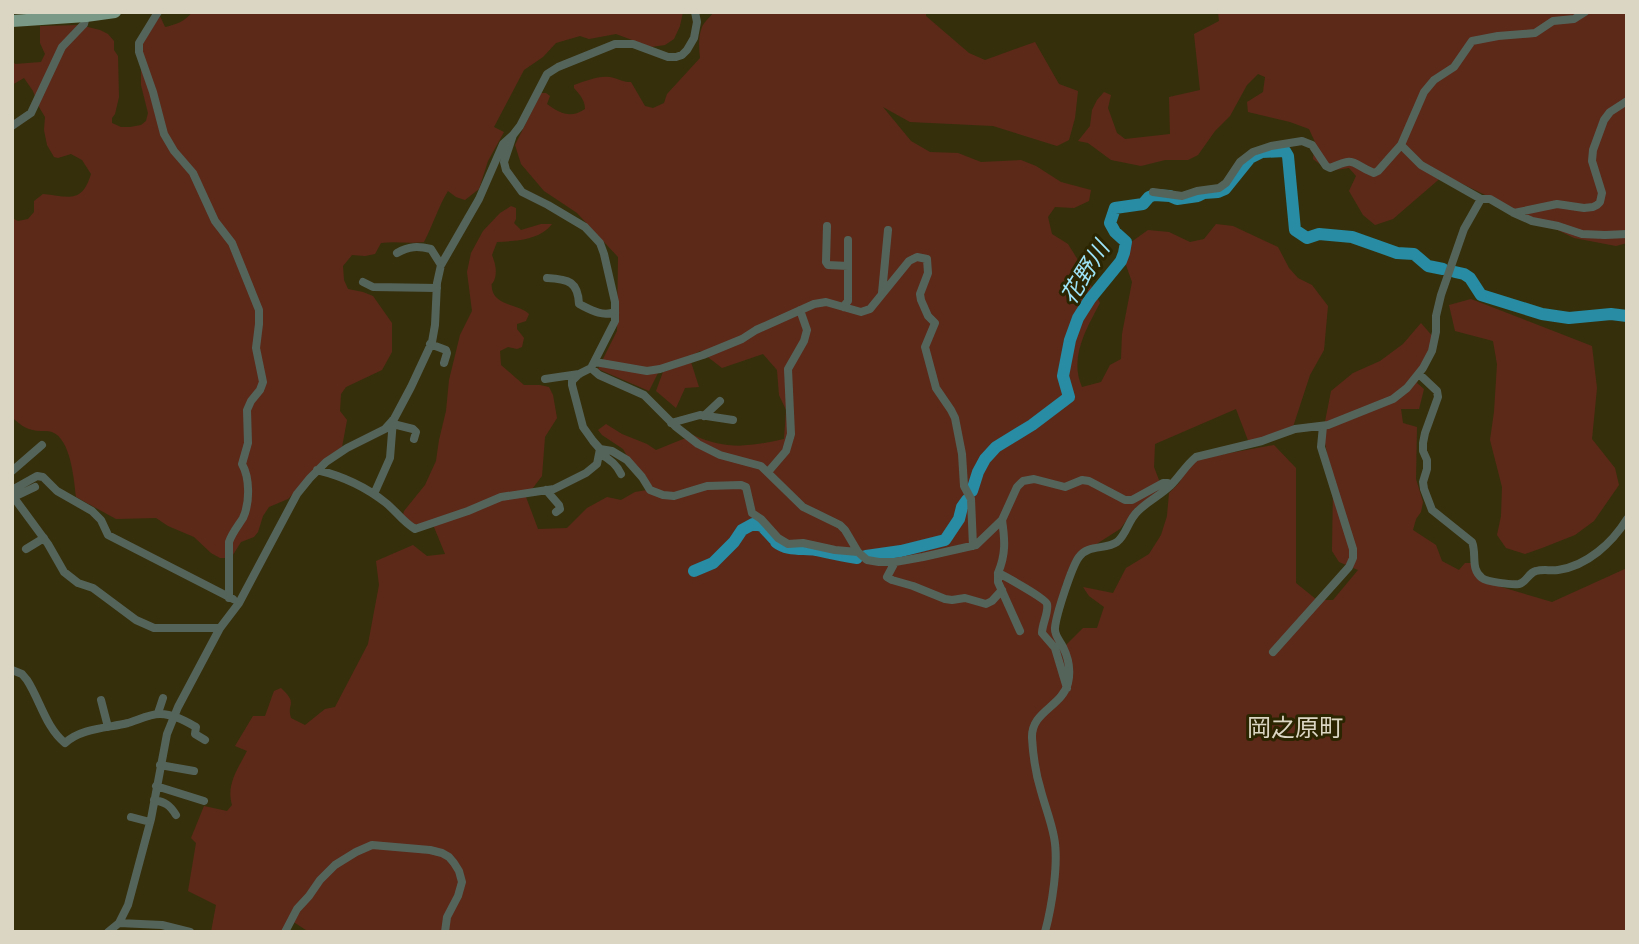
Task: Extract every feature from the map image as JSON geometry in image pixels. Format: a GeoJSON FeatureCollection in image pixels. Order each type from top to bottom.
{"type":"FeatureCollection","features":[{"type":"Feature","properties":{"kind":"main road"},"geometry":{"type":"LineString","coordinates":[[12,21],[115,12]]}},
{"type":"Feature","properties":{"kind":"street"},"geometry":{"type":"LineString","coordinates":[[158,12],[139,43],[139,52],[164,134],[174,151],[193,173],[215,220],[232,243],[259,310],[256,348],[263,383],[247,410],[248,443],[242,464],[248,481],[247,503],[244,516],[229,542],[229,598]]}},
{"type":"Feature","properties":{"kind":"street"},"geometry":{"type":"LineString","coordinates":[[621,474],[583,427],[572,385],[572,381],[579,374],[593,365],[615,321],[615,302],[600,243],[584,227],[522,192],[506,170],[504,162],[513,135],[526,115],[542,80],[551,71],[615,44],[632,44],[668,57],[682,55],[694,38],[697,22],[695,12]]}},
{"type":"Feature","properties":{"kind":"street"},"geometry":{"type":"LineString","coordinates":[[1153,192],[1182,196],[1219,188],[1226,183],[1245,157],[1271,146],[1302,141],[1312,145],[1330,168],[1347,160],[1356,162],[1374,173],[1401,145],[1424,92],[1434,80],[1454,67],[1472,41],[1535,33],[1553,21],[1574,19],[1585,12]]}},
{"type":"Feature","properties":{"kind":"street"},"geometry":{"type":"LineString","coordinates":[[12,126],[32,113],[62,47],[86,16]]}},
{"type":"Feature","properties":{"kind":"street"},"geometry":{"type":"LineString","coordinates":[[1514,213],[1557,204],[1584,208],[1597,205],[1602,193],[1592,161],[1593,150],[1604,120],[1610,112],[1627,101]]}},
{"type":"Feature","properties":{"kind":"street"},"geometry":{"type":"LineString","coordinates":[[108,932],[119,923],[128,905],[150,822],[166,734],[174,716],[220,628],[239,603],[293,501],[326,462],[385,429],[393,421],[430,344],[442,265],[479,199],[503,144],[513,135]]}},
{"type":"Feature","properties":{"kind":"street"},"geometry":{"type":"LineString","coordinates":[[1401,145],[1421,165],[1481,199],[1490,199],[1531,221],[1582,234],[1627,234]]}},
{"type":"Feature","properties":{"kind":"street"},"geometry":{"type":"LineString","coordinates":[[1045,932],[1052,898],[1055,838],[1040,788],[1032,737],[1036,720],[1057,702],[1067,688],[1069,662],[1055,629],[1069,579],[1079,557],[1087,550],[1115,544],[1138,511],[1170,486],[1196,457],[1262,441],[1294,429],[1323,426],[1393,399],[1407,388],[1419,374],[1432,351],[1439,303],[1467,222],[1481,199]]}},
{"type":"Feature","properties":{"kind":"street"},"geometry":{"type":"LineString","coordinates":[[827,226],[826,262],[828,265],[848,266]]}},
{"type":"Feature","properties":{"kind":"street"},"geometry":{"type":"LineString","coordinates":[[882,293],[888,230]]}},
{"type":"Feature","properties":{"kind":"street"},"geometry":{"type":"LineString","coordinates":[[843,307],[848,301],[848,240]]}},
{"type":"Feature","properties":{"kind":"street"},"geometry":{"type":"LineString","coordinates":[[397,253],[414,246],[431,249],[442,265]]}},
{"type":"Feature","properties":{"kind":"street"},"geometry":{"type":"LineString","coordinates":[[593,365],[647,371],[675,366],[743,339],[756,330],[814,304],[826,302],[861,312],[870,309],[909,261],[918,257],[927,258],[928,273],[920,300],[935,323],[925,347],[936,388],[954,418],[962,454],[964,485],[971,499],[973,546]]}},
{"type":"Feature","properties":{"kind":"street"},"geometry":{"type":"LineString","coordinates":[[548,278],[565,280],[576,286],[579,304],[607,315],[615,312]]}},
{"type":"Feature","properties":{"kind":"street"},"geometry":{"type":"LineString","coordinates":[[363,282],[373,287],[437,288]]}},
{"type":"Feature","properties":{"kind":"street"},"geometry":{"type":"LineString","coordinates":[[768,472],[786,451],[790,434],[788,369],[804,341],[807,330],[800,310]]}},
{"type":"Feature","properties":{"kind":"street"},"geometry":{"type":"LineString","coordinates":[[430,344],[446,349],[444,363]]}},
{"type":"Feature","properties":{"kind":"street"},"geometry":{"type":"LineString","coordinates":[[593,365],[598,375],[644,395],[671,423],[698,443],[720,455],[761,466],[803,507],[840,525],[858,552],[867,560],[895,562],[973,546],[1002,520],[1017,486],[1023,481],[1034,479],[1065,486],[1082,480],[1089,481],[1125,500],[1132,500],[1163,483],[1170,486]]}},
{"type":"Feature","properties":{"kind":"street"},"geometry":{"type":"LineString","coordinates":[[545,379],[579,374]]}},
{"type":"Feature","properties":{"kind":"street"},"geometry":{"type":"LineString","coordinates":[[1419,374],[1437,390],[1438,397],[1423,443],[1427,469],[1424,489],[1432,510],[1472,542],[1474,563],[1480,577],[1488,581],[1519,584],[1537,571],[1567,568],[1601,550],[1627,519]]}},
{"type":"Feature","properties":{"kind":"street"},"geometry":{"type":"LineString","coordinates":[[704,416],[720,401]]}},
{"type":"Feature","properties":{"kind":"street"},"geometry":{"type":"LineString","coordinates":[[671,423],[684,418],[704,416],[733,420]]}},
{"type":"Feature","properties":{"kind":"street"},"geometry":{"type":"LineString","coordinates":[[393,421],[416,432],[414,439]]}},
{"type":"Feature","properties":{"kind":"street"},"geometry":{"type":"LineString","coordinates":[[374,494],[390,458],[393,421]]}},
{"type":"Feature","properties":{"kind":"street"},"geometry":{"type":"LineString","coordinates":[[1273,652],[1332,587],[1353,558],[1353,549],[1321,447],[1323,426]]}},
{"type":"Feature","properties":{"kind":"street"},"geometry":{"type":"LineString","coordinates":[[12,471],[42,445]]}},
{"type":"Feature","properties":{"kind":"street"},"geometry":{"type":"LineString","coordinates":[[600,451],[612,451],[627,460],[650,490],[663,495],[674,496],[707,486],[741,485],[746,487],[752,513],[788,544],[803,543],[858,552]]}},
{"type":"Feature","properties":{"kind":"street"},"geometry":{"type":"LineString","coordinates":[[317,470],[336,475],[374,494],[389,504],[408,525],[415,528],[468,512],[501,497],[554,489],[586,473],[597,464],[600,451]]}},
{"type":"Feature","properties":{"kind":"street"},"geometry":{"type":"LineString","coordinates":[[13,494],[37,476],[43,477],[57,491],[92,511],[101,520],[108,535],[239,603]]}},
{"type":"Feature","properties":{"kind":"street"},"geometry":{"type":"LineString","coordinates":[[13,494],[35,487]]}},
{"type":"Feature","properties":{"kind":"street"},"geometry":{"type":"LineString","coordinates":[[546,490],[559,505],[560,509],[556,512]]}},
{"type":"Feature","properties":{"kind":"street"},"geometry":{"type":"LineString","coordinates":[[13,494],[64,572],[78,583],[93,588],[136,620],[154,628],[220,628]]}},
{"type":"Feature","properties":{"kind":"street"},"geometry":{"type":"LineString","coordinates":[[1002,520],[1004,558],[998,573],[998,582],[1020,631]]}},
{"type":"Feature","properties":{"kind":"street"},"geometry":{"type":"LineString","coordinates":[[26,550],[44,538]]}},
{"type":"Feature","properties":{"kind":"street"},"geometry":{"type":"LineString","coordinates":[[895,562],[887,577],[945,599],[965,598],[986,604],[1002,590]]}},
{"type":"Feature","properties":{"kind":"street"},"geometry":{"type":"LineString","coordinates":[[998,573],[1047,602],[1042,633],[1055,648],[1067,688]]}},
{"type":"Feature","properties":{"kind":"street"},"geometry":{"type":"LineString","coordinates":[[12,670],[22,674],[27,680],[49,723],[65,743],[70,738],[93,730],[158,713],[174,716],[196,727],[195,734],[205,740]]}},
{"type":"Feature","properties":{"kind":"street"},"geometry":{"type":"LineString","coordinates":[[158,713],[163,698]]}},
{"type":"Feature","properties":{"kind":"street"},"geometry":{"type":"LineString","coordinates":[[101,699],[108,727]]}},
{"type":"Feature","properties":{"kind":"street"},"geometry":{"type":"LineString","coordinates":[[160,765],[194,771]]}},
{"type":"Feature","properties":{"kind":"street"},"geometry":{"type":"LineString","coordinates":[[156,786],[204,801]]}},
{"type":"Feature","properties":{"kind":"street"},"geometry":{"type":"LineString","coordinates":[[154,800],[170,806],[176,815]]}},
{"type":"Feature","properties":{"kind":"street"},"geometry":{"type":"LineString","coordinates":[[131,817],[150,822]]}},
{"type":"Feature","properties":{"kind":"street"},"geometry":{"type":"LineString","coordinates":[[285,932],[297,909],[320,880],[345,859],[372,845],[430,850],[449,857],[459,871],[462,882],[447,917],[445,932]]}},
{"type":"Feature","properties":{"kind":"street"},"geometry":{"type":"LineString","coordinates":[[119,923],[171,926],[190,932]]}},
{"type":"Feature","properties":{"kind":"shaded area"},"geometry":{"type":"Polygon","coordinates":[[[192,12],[683,12],[674,39],[665,45],[651,47],[616,34],[589,39],[580,36],[556,43],[543,57],[524,70],[494,127],[504,132],[488,161],[479,189],[465,200],[448,191],[424,242],[381,243],[375,254],[352,255],[343,266],[344,280],[348,289],[373,296],[392,323],[392,352],[382,370],[346,387],[341,394],[340,411],[347,420],[342,447],[330,455],[288,499],[269,507],[258,532],[254,537],[241,542],[231,558],[220,558],[194,537],[156,518],[116,519],[76,497],[70,461],[58,436],[51,432],[29,429],[12,417],[12,218],[18,221],[28,219],[34,212],[34,201],[43,194],[66,197],[78,194],[91,174],[82,160],[71,154],[54,157],[47,145],[45,117],[33,91],[24,78],[12,85],[12,60],[15,64],[41,62],[45,54],[40,43],[40,26],[80,25],[108,34],[114,41],[114,50],[118,56],[119,97],[112,123],[121,127],[141,125],[146,121],[148,113],[141,85],[141,46],[160,16],[165,27],[180,22],[192,12]]]}},
{"type":"Feature","properties":{"kind":"shaded area"},"geometry":{"type":"Polygon","coordinates":[[[714,12],[926,12],[926,16],[969,53],[985,60],[1035,42],[1059,84],[1078,91],[1069,140],[1057,146],[993,126],[910,122],[883,107],[911,141],[930,152],[958,153],[981,162],[1021,160],[1061,182],[1091,190],[1089,201],[1074,208],[1055,207],[1048,217],[1052,234],[1068,244],[1100,303],[1085,333],[1078,355],[1078,376],[1082,387],[1101,382],[1110,365],[1121,359],[1122,334],[1132,282],[1126,265],[1127,245],[1148,230],[1169,232],[1190,242],[1204,239],[1216,224],[1233,226],[1278,247],[1289,268],[1298,278],[1312,285],[1328,306],[1324,350],[1310,375],[1292,430],[1249,443],[1236,409],[1155,444],[1154,467],[1162,488],[1136,508],[1120,529],[1098,543],[1081,559],[1063,583],[1056,617],[1062,649],[1083,628],[1097,628],[1104,607],[1089,596],[1083,587],[1113,593],[1126,568],[1149,554],[1161,535],[1167,516],[1169,493],[1179,483],[1192,460],[1274,445],[1296,468],[1296,583],[1317,600],[1333,600],[1358,570],[1339,562],[1332,551],[1333,486],[1323,432],[1331,391],[1353,373],[1380,361],[1403,344],[1421,323],[1434,338],[1430,355],[1417,383],[1424,389],[1419,409],[1401,409],[1403,423],[1417,427],[1416,479],[1423,502],[1413,530],[1436,545],[1442,561],[1459,570],[1465,563],[1471,563],[1488,583],[1552,602],[1627,568],[1627,932],[309,932],[292,921],[288,932],[211,932],[216,905],[188,891],[196,843],[191,838],[204,806],[227,811],[232,805],[232,783],[247,751],[235,746],[253,716],[265,716],[274,691],[281,688],[291,701],[291,718],[305,725],[325,709],[335,707],[368,644],[379,585],[376,561],[413,545],[427,556],[445,554],[434,527],[414,524],[403,515],[425,485],[436,461],[449,380],[460,335],[472,311],[467,272],[471,253],[483,231],[500,213],[511,206],[516,208],[514,223],[521,230],[552,224],[534,236],[497,242],[492,255],[496,269],[492,285],[494,295],[502,302],[529,314],[526,321],[517,324],[517,329],[524,338],[522,347],[508,347],[500,351],[501,365],[524,385],[549,387],[557,418],[545,437],[542,476],[526,497],[538,529],[567,528],[587,508],[607,497],[621,500],[635,492],[647,490],[623,449],[598,430],[606,424],[656,450],[693,435],[716,443],[738,446],[784,439],[786,410],[779,395],[777,370],[763,354],[722,368],[700,351],[658,373],[649,391],[598,369],[617,331],[618,257],[577,213],[544,191],[521,164],[515,145],[541,93],[550,96],[547,104],[556,110],[575,114],[585,109],[574,85],[594,78],[609,77],[631,82],[645,106],[653,108],[664,103],[667,94],[700,58],[701,31],[714,12]]]}},
{"type":"Feature","properties":{"kind":"shaded area"},"geometry":{"type":"Polygon","coordinates":[[[1218,12],[1627,12],[1627,243],[1616,246],[1574,238],[1444,175],[1393,219],[1375,225],[1363,215],[1349,191],[1356,176],[1349,168],[1329,171],[1313,159],[1315,142],[1309,129],[1248,112],[1247,102],[1263,92],[1265,77],[1258,74],[1247,85],[1230,116],[1198,155],[1188,160],[1165,160],[1141,166],[1111,160],[1088,143],[1078,141],[1090,126],[1092,110],[1104,92],[1111,95],[1108,108],[1117,133],[1125,139],[1170,134],[1169,97],[1200,90],[1194,34],[1219,21],[1218,12]]]}},
{"type":"Feature","properties":{"kind":"shaded area"},"geometry":{"type":"Polygon","coordinates":[[[1471,299],[1592,346],[1597,388],[1592,439],[1615,468],[1619,485],[1594,521],[1575,535],[1525,554],[1506,548],[1497,535],[1502,487],[1490,440],[1497,364],[1493,341],[1455,331],[1449,305],[1471,299]]]}},
{"type":"Feature","properties":{"kind":"shaded area"},"geometry":{"type":"Polygon","coordinates":[[[691,362],[699,387],[685,388],[676,408],[656,391],[663,372],[691,362]]]}},
{"type":"Feature","properties":{"kind":"waterway","name":"花野川"},"geometry":{"type":"LineString","coordinates":[[972,491],[985,459],[996,447],[1032,425],[1069,397],[1063,376],[1070,340],[1078,318],[1121,261],[1124,253],[1126,242],[1110,223],[1115,208],[1143,204],[1154,195],[1177,199],[1218,192],[1225,189],[1250,158],[1262,152],[1285,151],[1288,156],[1295,230],[1307,238],[1319,234],[1352,237],[1397,253],[1414,254],[1428,266],[1443,269]]}},
{"type":"Feature","properties":{"kind":"waterway","name":"花野川"},"geometry":{"type":"LineString","coordinates":[[1455,272],[1470,278],[1481,295],[1542,314],[1569,318],[1611,314],[1627,316]]}},
{"type":"Feature","properties":{"kind":"waterway","name":"花野川"},"geometry":{"type":"LineString","coordinates":[[866,556],[945,540],[959,519],[967,500]]}},
{"type":"Feature","properties":{"kind":"waterway","name":"花野川"},"geometry":{"type":"LineString","coordinates":[[694,571],[713,563],[742,530],[753,524],[762,526],[774,539]]}},
{"type":"Feature","properties":{"kind":"waterway","name":"花野川"},"geometry":{"type":"LineString","coordinates":[[776,542],[790,548],[857,558]]}},
{"type":"Feature","properties":{"kind":"district","name":"岡之原町"},"geometry":{"type":"Point","coordinates":[1295,726]}}]}
